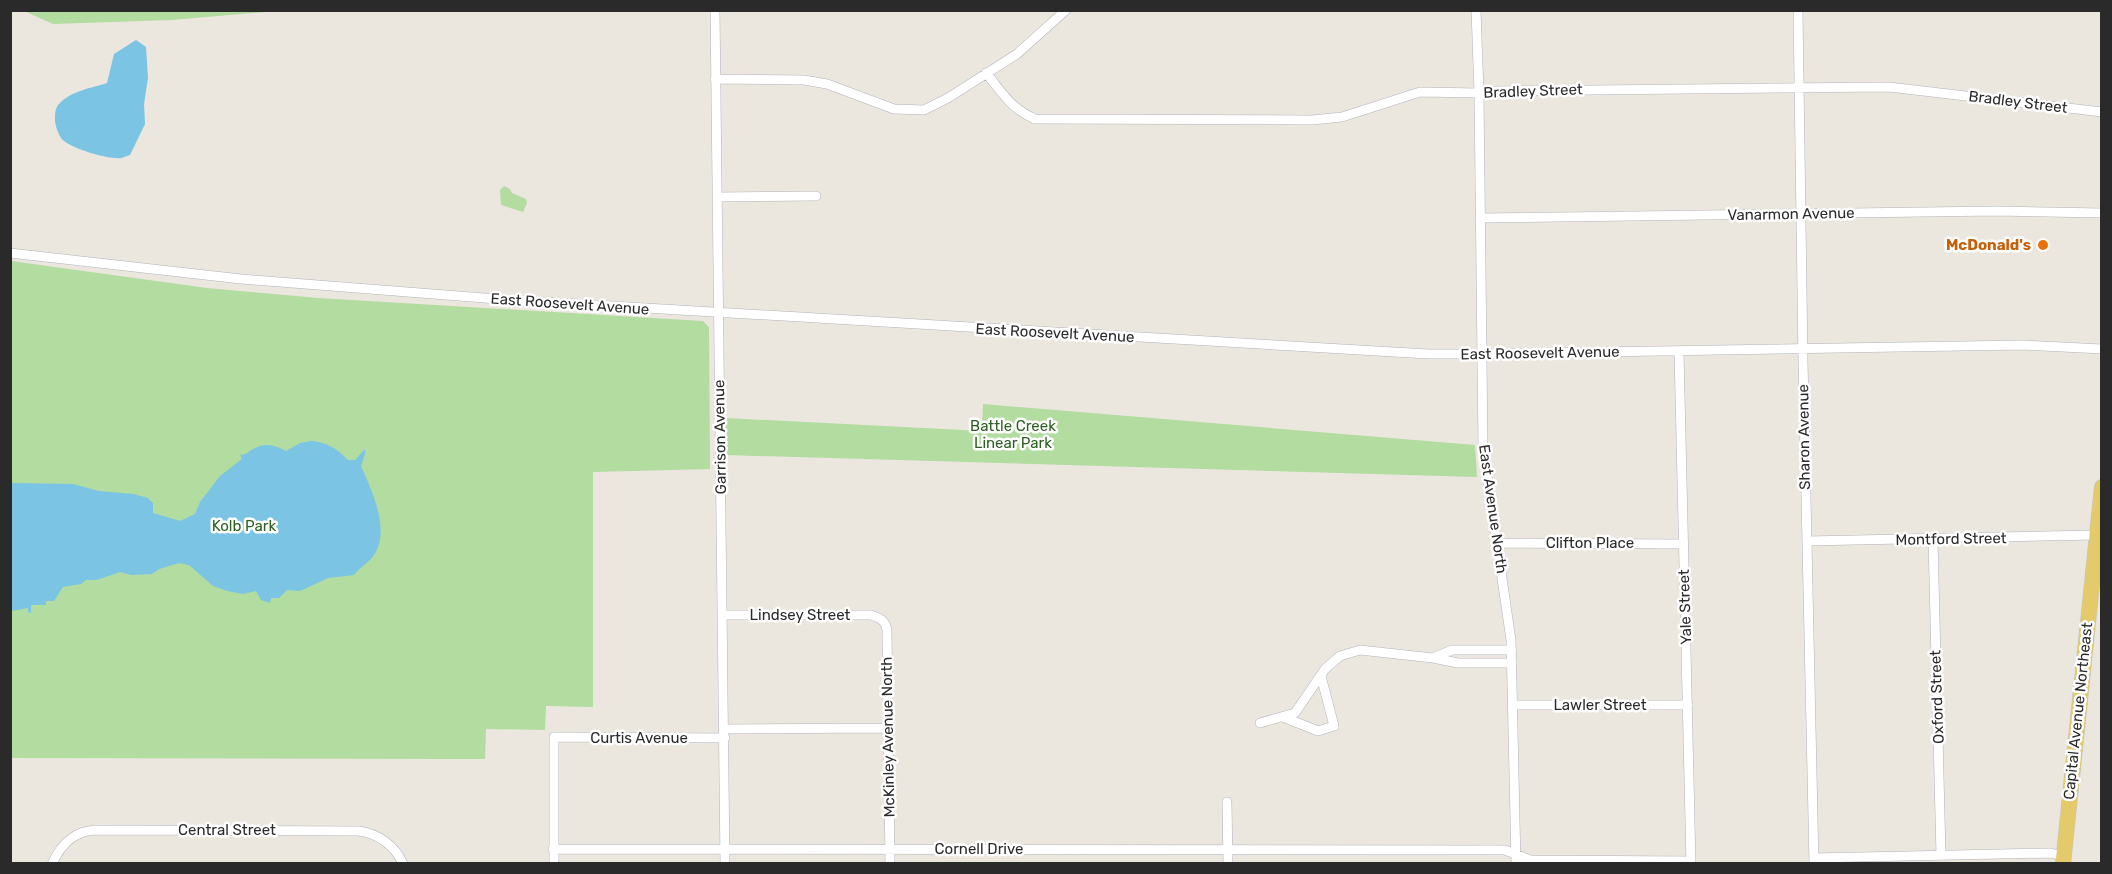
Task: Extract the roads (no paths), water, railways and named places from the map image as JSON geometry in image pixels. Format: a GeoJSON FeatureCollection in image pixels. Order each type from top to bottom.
{"type":"FeatureCollection","features":[{"type":"Feature","properties":{"kind":"main road","name":"Capital Avenue Northeast"},"geometry":{"type":"LineString","coordinates":[[2063,860],[2102,488]]}},
{"type":"Feature","properties":{"kind":"street","name":"Garrison Avenue"},"geometry":{"type":"LineString","coordinates":[[715,10],[725,864]]}},
{"type":"Feature","properties":{"kind":"street"},"geometry":{"type":"LineString","coordinates":[[715,79],[804,80],[827,84],[894,110],[924,110],[948,98],[1017,54],[1066,10]]}},
{"type":"Feature","properties":{"kind":"street","name":"East Avenue North"},"geometry":{"type":"LineString","coordinates":[[1476,10],[1483,448],[1512,650],[1516,859]]}},
{"type":"Feature","properties":{"kind":"street","name":"Sharon Avenue"},"geometry":{"type":"LineString","coordinates":[[1798,10],[1814,861]]}},
{"type":"Feature","properties":{"kind":"street","name":"Bradley Street"},"geometry":{"type":"LineString","coordinates":[[986,73],[1010,103],[1021,113],[1035,119],[1312,120],[1342,117],[1420,92],[1800,87],[1889,87],[2102,112]]}},
{"type":"Feature","properties":{"kind":"street"},"geometry":{"type":"LineString","coordinates":[[718,197],[816,196]]}},
{"type":"Feature","properties":{"kind":"street","name":"Vanarmon Avenue"},"geometry":{"type":"LineString","coordinates":[[1480,218],[1998,211],[2102,213]]}},
{"type":"Feature","properties":{"kind":"street","name":"East Roosevelt Avenue"},"geometry":{"type":"LineString","coordinates":[[10,253],[241,279],[510,300],[1383,351],[1482,354],[2022,345],[2102,349]]}},
{"type":"Feature","properties":{"kind":"street","name":"Yale Street"},"geometry":{"type":"LineString","coordinates":[[1679,351],[1691,862]]}},
{"type":"Feature","properties":{"kind":"street","name":"Montford Street"},"geometry":{"type":"LineString","coordinates":[[1807,541],[2096,535]]}},
{"type":"Feature","properties":{"kind":"street","name":"Oxford Street"},"geometry":{"type":"LineString","coordinates":[[1933,540],[1941,855]]}},
{"type":"Feature","properties":{"kind":"street","name":"Clifton Place"},"geometry":{"type":"LineString","coordinates":[[1497,543],[1683,544]]}},
{"type":"Feature","properties":{"kind":"street","name":"Lindsey Street"},"geometry":{"type":"LineString","coordinates":[[723,615],[871,615],[876,617]]}},
{"type":"Feature","properties":{"kind":"street","name":"McKinley Avenue North"},"geometry":{"type":"LineString","coordinates":[[876,617],[886,623],[887,630],[890,864]]}},
{"type":"Feature","properties":{"kind":"street"},"geometry":{"type":"LineString","coordinates":[[1260,723],[1295,713],[1325,669],[1340,656],[1360,650],[1458,663],[1512,663]]}},
{"type":"Feature","properties":{"kind":"street"},"geometry":{"type":"LineString","coordinates":[[1433,658],[1452,650],[1512,650]]}},
{"type":"Feature","properties":{"kind":"street"},"geometry":{"type":"LineString","coordinates":[[1283,717],[1318,731],[1334,726],[1321,676]]}},
{"type":"Feature","properties":{"kind":"street","name":"Lawler Street"},"geometry":{"type":"LineString","coordinates":[[1513,705],[1688,705]]}},
{"type":"Feature","properties":{"kind":"street","name":"Curtis Avenue"},"geometry":{"type":"LineString","coordinates":[[554,849],[554,737],[888,728]]}},
{"type":"Feature","properties":{"kind":"street"},"geometry":{"type":"LineString","coordinates":[[1227,802],[1228,864]]}},
{"type":"Feature","properties":{"kind":"street","name":"Central Street"},"geometry":{"type":"LineString","coordinates":[[52,864],[71,836],[87,830],[369,832],[391,846],[403,864]]}},
{"type":"Feature","properties":{"kind":"street"},"geometry":{"type":"LineString","coordinates":[[554,849],[554,864]]}},
{"type":"Feature","properties":{"kind":"street","name":"Cornell Drive"},"geometry":{"type":"LineString","coordinates":[[554,849],[1505,850],[1516,859],[1530,860],[1691,862]]}},
{"type":"Feature","properties":{"kind":"street"},"geometry":{"type":"LineString","coordinates":[[1814,861],[2051,853],[2063,860]]}},
{"type":"Feature","properties":{"kind":"water"},"geometry":{"type":"Polygon","coordinates":[[[136,40],[146,47],[148,78],[144,104],[145,124],[130,155],[122,158],[108,157],[65,142],[56,124],[55,113],[58,105],[76,93],[107,83],[114,54],[136,40]]]}},
{"type":"Feature","properties":{"kind":"water"},"geometry":{"type":"Polygon","coordinates":[[[310,441],[331,446],[348,460],[355,460],[365,449],[361,466],[375,500],[380,537],[371,559],[354,575],[328,578],[300,591],[287,590],[279,598],[271,598],[270,603],[261,600],[256,591],[243,594],[213,586],[189,565],[179,563],[159,569],[152,574],[131,575],[120,572],[97,580],[86,580],[81,584],[63,587],[54,601],[46,601],[46,605],[31,605],[31,613],[28,612],[28,608],[11,611],[11,483],[73,484],[99,491],[133,494],[148,498],[153,503],[153,513],[180,521],[195,514],[200,502],[220,476],[242,459],[240,455],[266,445],[286,451],[300,443],[310,441]]]}},
{"type":"Feature","properties":{"kind":"place","name":"McDonald's"},"geometry":{"type":"Point","coordinates":[2043,245]}},
{"type":"Feature","properties":{"kind":"park label","name":"Battle Creek Linear Park"},"geometry":{"type":"Point","coordinates":[1013,434]}},
{"type":"Feature","properties":{"kind":"park label","name":"Kolb Park"},"geometry":{"type":"Point","coordinates":[244,526]}}]}
